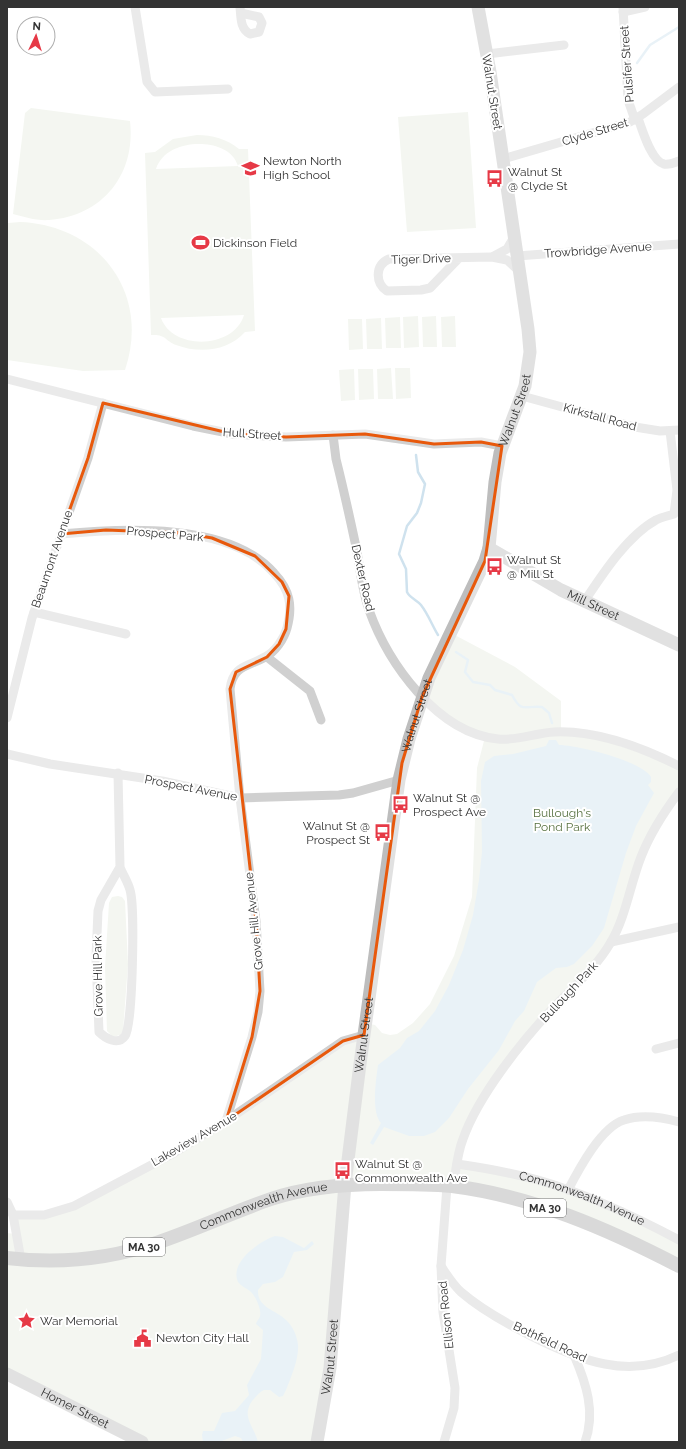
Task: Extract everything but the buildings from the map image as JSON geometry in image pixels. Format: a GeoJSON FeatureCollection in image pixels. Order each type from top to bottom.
{"type":"FeatureCollection","features":[{"type":"Feature","properties":{"kind":"main road","name":"Walnut Street"},"geometry":{"type":"LineString","coordinates":[[317,1442],[330,1368],[345,1184],[399,780],[409,739],[422,697],[480,575],[488,548],[496,471],[502,446],[522,396],[529,364],[529,341],[517,256],[478,7]]}},
{"type":"Feature","properties":{"kind":"main road","name":"Mill Street"},"geometry":{"type":"LineString","coordinates":[[488,548],[545,582],[584,602],[679,645]]}},
{"type":"Feature","properties":{"kind":"main road","name":"Commonwealth Avenue"},"geometry":{"type":"LineString","coordinates":[[14,1259],[62,1260],[116,1254],[159,1242],[273,1198],[308,1189],[345,1184],[450,1186],[503,1197],[562,1213],[619,1236],[679,1266]]}},
{"type":"Feature","properties":{"kind":"main road","name":"Homer Street"},"geometry":{"type":"LineString","coordinates":[[7,1374],[142,1442]]}},
{"type":"Feature","properties":{"kind":"street"},"geometry":{"type":"LineString","coordinates":[[135,7],[147,82],[155,92],[228,89]]}},
{"type":"Feature","properties":{"kind":"street"},"geometry":{"type":"LineString","coordinates":[[623,10],[645,7]]}},
{"type":"Feature","properties":{"kind":"street","name":"Pulsifer Street"},"geometry":{"type":"LineString","coordinates":[[623,10],[628,100],[630,110],[658,161],[666,164],[679,161]]}},
{"type":"Feature","properties":{"kind":"street"},"geometry":{"type":"LineString","coordinates":[[486,54],[564,45]]}},
{"type":"Feature","properties":{"kind":"street","name":"Clyde Street"},"geometry":{"type":"LineString","coordinates":[[503,159],[636,119],[679,87]]}},
{"type":"Feature","properties":{"kind":"street","name":"Tiger Drive"},"geometry":{"type":"LineString","coordinates":[[492,256],[507,249],[514,236]]}},
{"type":"Feature","properties":{"kind":"street","name":"Trowbridge Avenue"},"geometry":{"type":"LineString","coordinates":[[517,256],[679,244]]}},
{"type":"Feature","properties":{"kind":"street","name":"Tiger Drive"},"geometry":{"type":"LineString","coordinates":[[459,258],[434,285],[425,290],[387,291],[383,288],[379,281],[380,267],[388,260],[492,256],[507,260],[519,271]]}},
{"type":"Feature","properties":{"kind":"street","name":"Hull Street"},"geometry":{"type":"LineString","coordinates":[[7,378],[193,426],[233,434],[286,437],[377,434],[434,444],[481,442],[502,446]]}},
{"type":"Feature","properties":{"kind":"street","name":"Kirkstall Road"},"geometry":{"type":"LineString","coordinates":[[522,396],[635,427],[675,430]]}},
{"type":"Feature","properties":{"kind":"street","name":"Beaumont Avenue"},"geometry":{"type":"LineString","coordinates":[[7,718],[34,612],[88,458],[103,403]]}},
{"type":"Feature","properties":{"kind":"street"},"geometry":{"type":"LineString","coordinates":[[584,602],[598,580],[639,532],[657,520],[676,514],[677,490],[675,430]]}},
{"type":"Feature","properties":{"kind":"street","name":"Dexter Road"},"geometry":{"type":"LineString","coordinates":[[333,435],[336,459],[368,608],[394,662],[422,697],[455,724],[486,737],[507,740],[542,733],[559,732],[587,735],[636,747],[679,766]]}},
{"type":"Feature","properties":{"kind":"street","name":"Prospect Park"},"geometry":{"type":"LineString","coordinates":[[61,534],[106,530],[183,533],[212,538],[234,545],[255,556],[271,569],[282,582],[289,596],[286,629],[279,644],[267,657],[244,666],[234,675],[230,689],[232,718]]}},
{"type":"Feature","properties":{"kind":"street"},"geometry":{"type":"LineString","coordinates":[[34,612],[126,634]]}},
{"type":"Feature","properties":{"kind":"street"},"geometry":{"type":"LineString","coordinates":[[267,657],[310,691],[321,720]]}},
{"type":"Feature","properties":{"kind":"street","name":"Grove Hill Avenue"},"geometry":{"type":"LineString","coordinates":[[226,1121],[252,1037],[258,1012],[260,991],[256,921],[240,798],[232,718]]}},
{"type":"Feature","properties":{"kind":"street","name":"Prospect Avenue"},"geometry":{"type":"LineString","coordinates":[[7,754],[50,764],[118,773],[240,798],[339,795],[353,793],[399,780]]}},
{"type":"Feature","properties":{"kind":"street","name":"Grove Hill Park"},"geometry":{"type":"LineString","coordinates":[[118,773],[120,867],[130,890],[132,904],[130,1009],[129,1030],[124,1038],[119,1040],[111,1040],[105,1038],[99,1032],[97,1018],[96,957],[98,911],[101,900],[120,867]]}},
{"type":"Feature","properties":{"kind":"street","name":"Bullough Park"},"geometry":{"type":"LineString","coordinates":[[450,1186],[460,1148],[468,1128],[509,1061],[552,1008],[597,963],[611,942],[621,920],[641,857],[659,821],[679,792]]}},
{"type":"Feature","properties":{"kind":"street"},"geometry":{"type":"LineString","coordinates":[[611,942],[679,927]]}},
{"type":"Feature","properties":{"kind":"street","name":"Lakeview Avenue"},"geometry":{"type":"LineString","coordinates":[[12,1215],[44,1215],[74,1206],[174,1153],[226,1121],[343,1041],[364,1035]]}},
{"type":"Feature","properties":{"kind":"street"},"geometry":{"type":"LineString","coordinates":[[656,1049],[679,1043]]}},
{"type":"Feature","properties":{"kind":"street"},"geometry":{"type":"LineString","coordinates":[[568,1190],[600,1140],[611,1128],[623,1120],[646,1116],[679,1122]]}},
{"type":"Feature","properties":{"kind":"street","name":"Commonwealth Avenue"},"geometry":{"type":"LineString","coordinates":[[457,1164],[508,1172],[568,1190],[628,1214],[679,1240]]}},
{"type":"Feature","properties":{"kind":"street","name":"Ellison Road"},"geometry":{"type":"LineString","coordinates":[[444,1442],[453,1414],[455,1388],[443,1312],[441,1266],[450,1186]]}},
{"type":"Feature","properties":{"kind":"street"},"geometry":{"type":"LineString","coordinates":[[7,1202],[12,1215],[11,1233],[14,1259]]}},
{"type":"Feature","properties":{"kind":"street","name":"Bothfeld Road"},"geometry":{"type":"LineString","coordinates":[[441,1266],[460,1292],[474,1302],[519,1328],[574,1355],[605,1364],[626,1366],[645,1365],[668,1360],[679,1355]]}},
{"type":"Feature","properties":{"kind":"street"},"geometry":{"type":"LineString","coordinates":[[574,1355],[584,1378],[589,1400],[590,1416],[585,1442]]}},
{"type":"Feature","properties":{"kind":"highlighted area"},"geometry":{"type":"Polygon","coordinates":[[[103,403],[233,434],[286,437],[365,434],[434,444],[481,442],[502,446],[485,561],[422,697],[402,763],[364,1035],[343,1041],[226,1121],[252,1037],[260,991],[256,921],[230,689],[236,672],[267,657],[279,644],[286,629],[289,596],[282,582],[255,556],[212,538],[183,533],[106,530],[61,534],[88,458],[103,403]]]}},
{"type":"Feature","properties":{"kind":"green space"},"geometry":{"type":"Polygon","coordinates":[[[31,108],[130,121],[130,140],[127,158],[121,175],[112,189],[100,201],[85,210],[68,217],[49,220],[35,219],[13,214],[25,113],[31,108]]]}},
{"type":"Feature","properties":{"kind":"green space"},"geometry":{"type":"Polygon","coordinates":[[[468,112],[476,228],[407,232],[398,117],[468,112]]]}},
{"type":"Feature","properties":{"kind":"green space","name":"Dickinson Field"},"geometry":{"type":"Polygon","coordinates":[[[197,135],[208,136],[224,140],[239,149],[248,149],[255,331],[245,332],[230,343],[213,349],[204,350],[185,348],[172,343],[160,335],[151,335],[145,153],[155,152],[173,139],[197,135]],[[202,144],[181,146],[168,152],[159,162],[156,169],[238,166],[232,156],[224,149],[202,144]],[[244,315],[161,318],[168,329],[178,336],[190,341],[203,342],[217,340],[228,334],[238,326],[244,315]]]}},
{"type":"Feature","properties":{"kind":"green space"},"geometry":{"type":"Polygon","coordinates":[[[20,222],[48,226],[73,236],[95,250],[112,268],[124,290],[131,315],[131,342],[125,370],[83,371],[7,360],[7,231],[8,223],[20,222]]]}},
{"type":"Feature","properties":{"kind":"green space"},"geometry":{"type":"Polygon","coordinates":[[[418,316],[419,347],[404,348],[403,317],[418,316]]]}},
{"type":"Feature","properties":{"kind":"green space"},"geometry":{"type":"Polygon","coordinates":[[[436,316],[437,347],[423,347],[422,317],[436,316]]]}},
{"type":"Feature","properties":{"kind":"green space"},"geometry":{"type":"Polygon","coordinates":[[[455,316],[456,347],[442,347],[441,317],[455,316]]]}},
{"type":"Feature","properties":{"kind":"green space"},"geometry":{"type":"Polygon","coordinates":[[[400,317],[401,348],[386,348],[385,318],[400,317]]]}},
{"type":"Feature","properties":{"kind":"green space"},"geometry":{"type":"Polygon","coordinates":[[[381,318],[382,349],[367,349],[366,319],[381,318]]]}},
{"type":"Feature","properties":{"kind":"green space"},"geometry":{"type":"Polygon","coordinates":[[[348,319],[362,319],[363,349],[349,350],[348,319]]]}},
{"type":"Feature","properties":{"kind":"green space"},"geometry":{"type":"Polygon","coordinates":[[[391,368],[393,399],[378,399],[377,369],[391,368]]]}},
{"type":"Feature","properties":{"kind":"green space"},"geometry":{"type":"Polygon","coordinates":[[[395,368],[410,368],[411,398],[396,399],[395,368]]]}},
{"type":"Feature","properties":{"kind":"green space"},"geometry":{"type":"Polygon","coordinates":[[[354,369],[355,400],[341,401],[339,370],[354,369]]]}},
{"type":"Feature","properties":{"kind":"green space"},"geometry":{"type":"Polygon","coordinates":[[[358,369],[373,369],[374,399],[359,400],[358,369]]]}},
{"type":"Feature","properties":{"kind":"green space","name":"Bullough's Pond Park"},"geometry":{"type":"Polygon","coordinates":[[[451,633],[515,667],[561,701],[561,732],[587,735],[679,766],[679,792],[659,821],[611,942],[552,1008],[484,1099],[457,1163],[539,1180],[679,1240],[679,1266],[503,1197],[345,1184],[317,1442],[142,1442],[7,1374],[7,1233],[15,1234],[13,1215],[59,1211],[174,1153],[343,1041],[364,1035],[365,1023],[375,1025],[382,1033],[390,1035],[397,1034],[413,1023],[430,1004],[454,956],[472,897],[477,768],[485,737],[474,733],[422,697],[451,633]]]}},
{"type":"Feature","properties":{"kind":"green space"},"geometry":{"type":"Polygon","coordinates":[[[112,897],[122,897],[125,901],[128,964],[123,1031],[120,1035],[113,1037],[107,1031],[105,967],[109,903],[112,897]]]}},
{"type":"Feature","properties":{"kind":"water"},"geometry":{"type":"Polygon","coordinates":[[[549,740],[556,740],[559,745],[594,751],[623,760],[645,771],[651,777],[651,782],[648,785],[654,793],[636,826],[626,853],[604,928],[592,946],[574,964],[567,967],[556,968],[537,982],[524,1011],[515,1021],[499,1050],[468,1089],[449,1118],[435,1132],[424,1136],[409,1136],[384,1127],[373,1145],[370,1143],[381,1123],[378,1118],[375,1104],[375,1087],[378,1065],[400,1048],[407,1038],[419,1031],[435,1011],[449,985],[463,950],[473,915],[479,880],[482,852],[481,781],[485,762],[494,756],[513,754],[546,746],[549,740]]]}},
{"type":"Feature","properties":{"kind":"water"},"geometry":{"type":"Polygon","coordinates":[[[275,1236],[283,1237],[304,1248],[312,1241],[314,1244],[307,1250],[294,1252],[283,1277],[275,1282],[263,1284],[258,1290],[261,1301],[264,1305],[286,1320],[294,1331],[298,1350],[292,1374],[283,1396],[279,1397],[270,1390],[264,1390],[256,1396],[249,1407],[249,1422],[258,1442],[243,1442],[241,1438],[235,1436],[219,1442],[203,1442],[203,1431],[214,1431],[222,1413],[235,1411],[249,1395],[247,1385],[261,1359],[263,1330],[256,1324],[260,1317],[260,1313],[256,1299],[250,1291],[238,1282],[236,1274],[242,1260],[254,1247],[275,1236]]]}},
{"type":"Feature","properties":{"kind":"waterway"},"geometry":{"type":"LineString","coordinates":[[637,63],[650,45],[679,27]]}},
{"type":"Feature","properties":{"kind":"waterway"},"geometry":{"type":"LineString","coordinates":[[416,455],[418,472],[425,484],[421,503],[417,513],[407,526],[399,554],[406,569],[407,592],[421,605],[438,635]]}},
{"type":"Feature","properties":{"kind":"waterway"},"geometry":{"type":"LineString","coordinates":[[456,652],[468,660],[465,672],[473,682],[490,685],[495,690],[512,695],[521,707],[542,707],[549,713],[552,723]]}},
{"type":"Feature","properties":{"kind":"place","name":"Newton North High School"},"geometry":{"type":"Point","coordinates":[250,168]}},
{"type":"Feature","properties":{"kind":"place","name":"Walnut St @ Clyde St"},"geometry":{"type":"Point","coordinates":[495,179]}},
{"type":"Feature","properties":{"kind":"place","name":"Dickinson Field"},"geometry":{"type":"Point","coordinates":[200,243]}},
{"type":"Feature","properties":{"kind":"place","name":"Walnut St @ Mill St"},"geometry":{"type":"Point","coordinates":[494,567]}},
{"type":"Feature","properties":{"kind":"place","name":"Walnut St @ Prospect Ave"},"geometry":{"type":"Point","coordinates":[400,805]}},
{"type":"Feature","properties":{"kind":"place","name":"Walnut St @ Prospect St"},"geometry":{"type":"Point","coordinates":[383,833]}},
{"type":"Feature","properties":{"kind":"place","name":"Walnut St @ Commonwealth Ave"},"geometry":{"type":"Point","coordinates":[342,1171]}},
{"type":"Feature","properties":{"kind":"place","name":"War Memorial"},"geometry":{"type":"Point","coordinates":[27,1321]}},
{"type":"Feature","properties":{"kind":"place","name":"Newton City Hall"},"geometry":{"type":"Point","coordinates":[143,1338]}}]}
